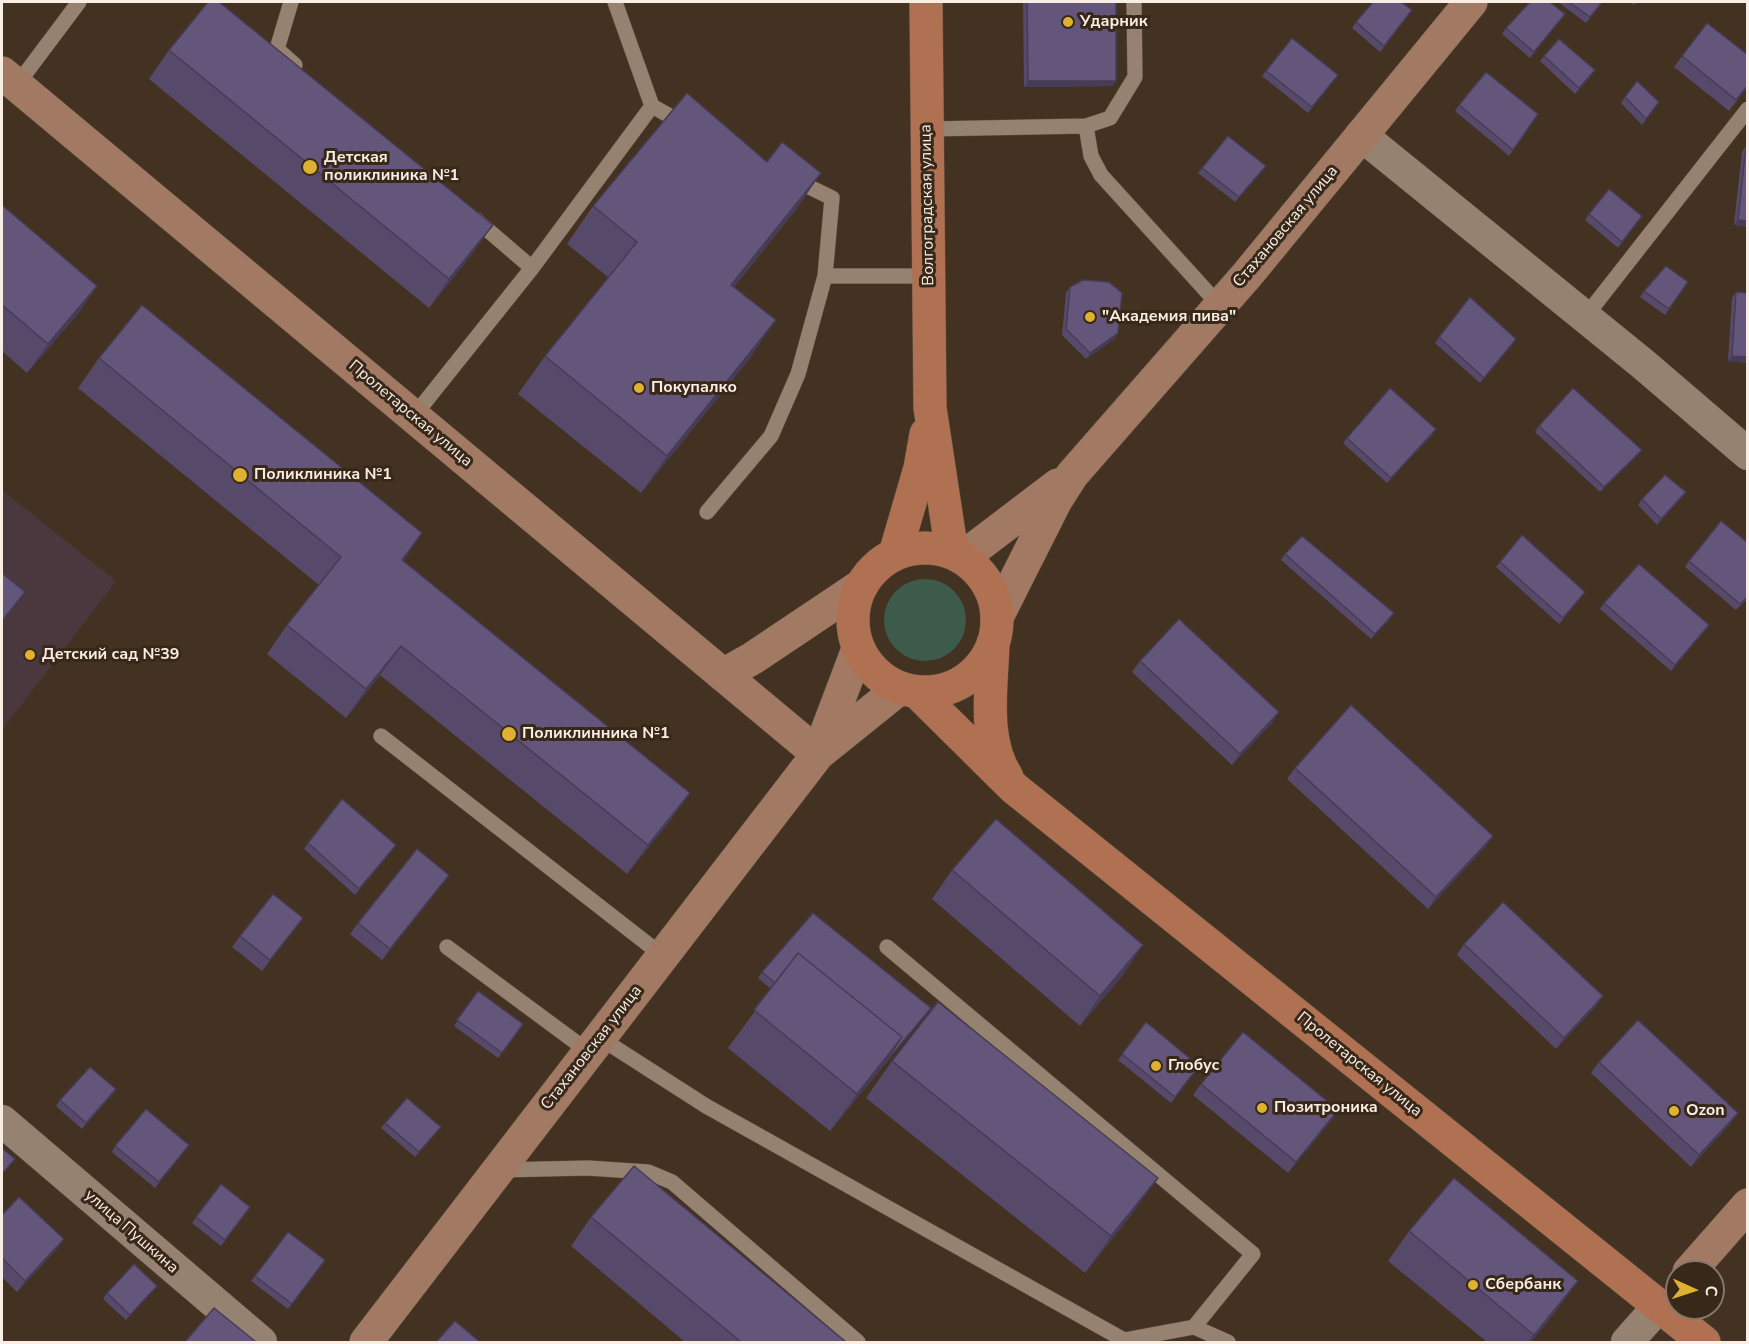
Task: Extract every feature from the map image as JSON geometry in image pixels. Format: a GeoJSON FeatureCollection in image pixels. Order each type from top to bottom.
{"type":"FeatureCollection","features":[{"type":"Feature","properties":{"kind":"main road","name":"Волгоградская улица"},"geometry":{"type":"LineString","coordinates":[[895,554],[920,468],[930,408],[926,2]]}},
{"type":"Feature","properties":{"kind":"main road","name":"Волгоградская улица"},"geometry":{"type":"LineString","coordinates":[[930,408],[957,556]]}},
{"type":"Feature","properties":{"kind":"main road"},"geometry":{"type":"LineString","coordinates":[[914,548],[933,548],[957,556],[980,573],[992,594],[995,630],[984,661],[971,676],[954,686],[934,692],[908,690],[884,680],[869,666],[858,649],[853,630],[853,610],[862,585],[879,564],[895,554],[914,548]]}},
{"type":"Feature","properties":{"kind":"main road","name":"Пролетарская улица"},"geometry":{"type":"LineString","coordinates":[[995,630],[991,719],[994,746],[1002,769],[1014,788]]}},
{"type":"Feature","properties":{"kind":"main road","name":"Пролетарская улица"},"geometry":{"type":"LineString","coordinates":[[908,690],[1014,788],[1665,1294]]}},
{"type":"Feature","properties":{"kind":"main road","name":"Пролетарская улица"},"geometry":{"type":"LineString","coordinates":[[1687,1320],[1704,1342]]}},
{"type":"Feature","properties":{"kind":"street","name":"Стахановская улица"},"geometry":{"type":"LineString","coordinates":[[995,630],[1056,500],[1072,475],[1220,306],[1471,2]]}},
{"type":"Feature","properties":{"kind":"street","name":"Пролетарская улица"},"geometry":{"type":"LineString","coordinates":[[9,80],[818,754]]}},
{"type":"Feature","properties":{"kind":"street"},"geometry":{"type":"LineString","coordinates":[[1361,135],[1585,317],[1748,454]]}},
{"type":"Feature","properties":{"kind":"street","name":"Стахановская улица"},"geometry":{"type":"LineString","coordinates":[[957,556],[1072,475]]}},
{"type":"Feature","properties":{"kind":"street"},"geometry":{"type":"LineString","coordinates":[[723,675],[753,658],[862,585]]}},
{"type":"Feature","properties":{"kind":"street","name":"Стахановская улица"},"geometry":{"type":"LineString","coordinates":[[366,1342],[818,754],[858,649]]}},
{"type":"Feature","properties":{"kind":"street","name":"Стахановская улица"},"geometry":{"type":"LineString","coordinates":[[818,754],[908,690]]}},
{"type":"Feature","properties":{"kind":"street","name":"улица Пушкина"},"geometry":{"type":"LineString","coordinates":[[2,1121],[261,1342]]}},
{"type":"Feature","properties":{"kind":"street"},"geometry":{"type":"LineString","coordinates":[[1700,1260],[1748,1205]]}},
{"type":"Feature","properties":{"kind":"street"},"geometry":{"type":"LineString","coordinates":[[1627,1342],[1665,1299]]}},
{"type":"Feature","properties":{"kind":"lane"},"geometry":{"type":"LineString","coordinates":[[9,80],[79,2]]}},
{"type":"Feature","properties":{"kind":"lane"},"geometry":{"type":"LineString","coordinates":[[291,2],[277,49],[304,72]]}},
{"type":"Feature","properties":{"kind":"lane"},"geometry":{"type":"LineString","coordinates":[[615,2],[652,106],[698,132]]}},
{"type":"Feature","properties":{"kind":"lane"},"geometry":{"type":"LineString","coordinates":[[928,129],[1086,126],[1110,118],[1136,76],[1134,2]]}},
{"type":"Feature","properties":{"kind":"lane"},"geometry":{"type":"LineString","coordinates":[[413,417],[532,268],[652,106]]}},
{"type":"Feature","properties":{"kind":"lane"},"geometry":{"type":"LineString","coordinates":[[1585,317],[1748,109]]}},
{"type":"Feature","properties":{"kind":"lane"},"geometry":{"type":"LineString","coordinates":[[1086,126],[1091,156],[1101,175],[1220,306]]}},
{"type":"Feature","properties":{"kind":"lane"},"geometry":{"type":"LineString","coordinates":[[707,512],[771,436],[798,374],[825,276],[832,198],[779,173]]}},
{"type":"Feature","properties":{"kind":"lane"},"geometry":{"type":"LineString","coordinates":[[459,205],[532,268]]}},
{"type":"Feature","properties":{"kind":"lane"},"geometry":{"type":"LineString","coordinates":[[825,276],[929,276]]}},
{"type":"Feature","properties":{"kind":"lane"},"geometry":{"type":"LineString","coordinates":[[381,736],[663,956]]}},
{"type":"Feature","properties":{"kind":"lane"},"geometry":{"type":"LineString","coordinates":[[886,946],[1253,1254],[1194,1327]]}},
{"type":"Feature","properties":{"kind":"lane"},"geometry":{"type":"LineString","coordinates":[[447,947],[595,1045],[1123,1341],[1194,1327],[1228,1342]]}},
{"type":"Feature","properties":{"kind":"lane"},"geometry":{"type":"LineString","coordinates":[[499,1170],[588,1168],[624,1170],[648,1172],[672,1182],[858,1342]]}},
{"type":"Feature","properties":{"kind":"shaded area","name":"Детский сад №39"},"geometry":{"type":"Polygon","coordinates":[[[2,490],[116,581],[2,730],[2,490]]]}},
{"type":"Feature","properties":{"kind":"green space"},"geometry":{"type":"Polygon","coordinates":[[[925,579],[941,582],[954,591],[963,604],[966,620],[963,636],[954,649],[941,658],[925,661],[909,658],[896,649],[887,636],[884,620],[887,604],[896,591],[909,582],[925,579]]]}},
{"type":"Feature","properties":{"kind":"building"},"geometry":{"type":"Polygon","coordinates":[[[208,2],[219,2],[493,225],[449,279],[169,50],[208,2]]]}},
{"type":"Feature","properties":{"kind":"building"},"geometry":{"type":"Polygon","coordinates":[[[1027,2],[1116,2],[1116,81],[1028,81],[1027,2]]]}},
{"type":"Feature","properties":{"kind":"building"},"geometry":{"type":"Polygon","coordinates":[[[1373,2],[1401,2],[1412,10],[1384,46],[1356,22],[1373,2]]]}},
{"type":"Feature","properties":{"kind":"building"},"geometry":{"type":"Polygon","coordinates":[[[1530,2],[1550,2],[1565,14],[1534,52],[1506,28],[1530,2]]]}},
{"type":"Feature","properties":{"kind":"building"},"geometry":{"type":"Polygon","coordinates":[[[1569,2],[1602,2],[1590,17],[1569,2]]]}},
{"type":"Feature","properties":{"kind":"building"},"geometry":{"type":"Polygon","coordinates":[[[1707,23],[1748,55],[1748,85],[1736,100],[1682,56],[1707,23]]]}},
{"type":"Feature","properties":{"kind":"building"},"geometry":{"type":"Polygon","coordinates":[[[1292,38],[1338,75],[1312,107],[1266,71],[1292,38]]]}},
{"type":"Feature","properties":{"kind":"building"},"geometry":{"type":"Polygon","coordinates":[[[1559,39],[1595,70],[1579,88],[1544,56],[1559,39]]]}},
{"type":"Feature","properties":{"kind":"building"},"geometry":{"type":"Polygon","coordinates":[[[1486,72],[1538,114],[1513,150],[1459,105],[1486,72]]]}},
{"type":"Feature","properties":{"kind":"building"},"geometry":{"type":"Polygon","coordinates":[[[1637,81],[1659,102],[1646,119],[1625,97],[1637,81]]]}},
{"type":"Feature","properties":{"kind":"building"},"geometry":{"type":"Polygon","coordinates":[[[687,93],[767,162],[782,142],[821,173],[731,285],[776,320],[667,456],[545,356],[637,242],[593,206],[687,93]]]}},
{"type":"Feature","properties":{"kind":"building"},"geometry":{"type":"Polygon","coordinates":[[[1228,136],[1266,166],[1239,197],[1202,168],[1228,136]]]}},
{"type":"Feature","properties":{"kind":"building"},"geometry":{"type":"Polygon","coordinates":[[[1746,146],[1748,147],[1748,221],[1738,220],[1746,146]]]}},
{"type":"Feature","properties":{"kind":"building"},"geometry":{"type":"Polygon","coordinates":[[[1609,189],[1642,216],[1622,242],[1589,214],[1609,189]]]}},
{"type":"Feature","properties":{"kind":"building"},"geometry":{"type":"Polygon","coordinates":[[[2,205],[97,286],[48,344],[2,305],[2,205]]]}},
{"type":"Feature","properties":{"kind":"building"},"geometry":{"type":"Polygon","coordinates":[[[1666,266],[1688,282],[1669,309],[1644,291],[1666,266]]]}},
{"type":"Feature","properties":{"kind":"building","name":"\"Академия пива\""},"geometry":{"type":"Polygon","coordinates":[[[1083,280],[1109,282],[1122,293],[1118,333],[1090,353],[1066,329],[1070,287],[1083,280]]]}},
{"type":"Feature","properties":{"kind":"building"},"geometry":{"type":"Polygon","coordinates":[[[1736,292],[1748,293],[1748,357],[1732,356],[1736,292]]]}},
{"type":"Feature","properties":{"kind":"building"},"geometry":{"type":"Polygon","coordinates":[[[1470,297],[1516,339],[1484,378],[1439,337],[1470,297]]]}},
{"type":"Feature","properties":{"kind":"building"},"geometry":{"type":"Polygon","coordinates":[[[142,305],[422,533],[402,560],[690,793],[648,845],[401,646],[366,689],[287,625],[341,557],[99,358],[142,305]]]}},
{"type":"Feature","properties":{"kind":"building"},"geometry":{"type":"Polygon","coordinates":[[[1390,388],[1436,429],[1391,478],[1347,438],[1390,388]]]}},
{"type":"Feature","properties":{"kind":"building"},"geometry":{"type":"Polygon","coordinates":[[[1573,388],[1642,450],[1604,487],[1539,426],[1573,388]]]}},
{"type":"Feature","properties":{"kind":"building"},"geometry":{"type":"Polygon","coordinates":[[[1665,475],[1686,492],[1661,519],[1642,499],[1665,475]]]}},
{"type":"Feature","properties":{"kind":"building"},"geometry":{"type":"Polygon","coordinates":[[[1721,521],[1748,543],[1748,596],[1740,604],[1689,561],[1721,521]]]}},
{"type":"Feature","properties":{"kind":"building"},"geometry":{"type":"Polygon","coordinates":[[[1522,535],[1585,592],[1563,618],[1500,562],[1522,535]]]}},
{"type":"Feature","properties":{"kind":"building"},"geometry":{"type":"Polygon","coordinates":[[[1302,536],[1394,613],[1375,634],[1285,554],[1302,536]]]}},
{"type":"Feature","properties":{"kind":"building"},"geometry":{"type":"Polygon","coordinates":[[[1639,564],[1709,625],[1675,665],[1604,603],[1639,564]]]}},
{"type":"Feature","properties":{"kind":"building"},"geometry":{"type":"Polygon","coordinates":[[[2,573],[25,592],[2,621],[2,573]]]}},
{"type":"Feature","properties":{"kind":"building"},"geometry":{"type":"Polygon","coordinates":[[[1179,619],[1279,712],[1240,754],[1140,661],[1179,619]]]}},
{"type":"Feature","properties":{"kind":"building"},"geometry":{"type":"Polygon","coordinates":[[[1351,705],[1493,836],[1436,897],[1295,768],[1351,705]]]}},
{"type":"Feature","properties":{"kind":"building"},"geometry":{"type":"Polygon","coordinates":[[[342,799],[396,845],[359,889],[308,843],[342,799]]]}},
{"type":"Feature","properties":{"kind":"building"},"geometry":{"type":"Polygon","coordinates":[[[996,819],[1143,945],[1100,996],[952,870],[996,819]]]}},
{"type":"Feature","properties":{"kind":"building"},"geometry":{"type":"Polygon","coordinates":[[[417,849],[449,875],[390,949],[358,923],[417,849]]]}},
{"type":"Feature","properties":{"kind":"building"},"geometry":{"type":"Polygon","coordinates":[[[273,894],[303,918],[270,960],[240,936],[273,894]]]}},
{"type":"Feature","properties":{"kind":"building"},"geometry":{"type":"Polygon","coordinates":[[[1503,902],[1603,996],[1564,1038],[1464,944],[1503,902]]]}},
{"type":"Feature","properties":{"kind":"building"},"geometry":{"type":"Polygon","coordinates":[[[813,913],[931,1008],[880,1069],[902,1037],[798,953],[775,983],[762,972],[813,913]]]}},
{"type":"Feature","properties":{"kind":"building"},"geometry":{"type":"Polygon","coordinates":[[[798,953],[902,1037],[857,1094],[754,1010],[798,953]]]}},
{"type":"Feature","properties":{"kind":"building"},"geometry":{"type":"Polygon","coordinates":[[[478,991],[523,1024],[502,1053],[457,1020],[478,991]]]}},
{"type":"Feature","properties":{"kind":"building"},"geometry":{"type":"Polygon","coordinates":[[[938,1002],[1158,1178],[1111,1236],[892,1061],[938,1002]]]}},
{"type":"Feature","properties":{"kind":"building"},"geometry":{"type":"Polygon","coordinates":[[[1638,1020],[1738,1113],[1699,1155],[1599,1062],[1638,1020]]]}},
{"type":"Feature","properties":{"kind":"building"},"geometry":{"type":"Polygon","coordinates":[[[1146,1022],[1199,1066],[1175,1097],[1122,1054],[1146,1022]]]}},
{"type":"Feature","properties":{"kind":"building"},"geometry":{"type":"Polygon","coordinates":[[[1243,1032],[1338,1110],[1296,1162],[1201,1084],[1243,1032]]]}},
{"type":"Feature","properties":{"kind":"building"},"geometry":{"type":"Polygon","coordinates":[[[90,1067],[116,1089],[86,1123],[60,1100],[90,1067]]]}},
{"type":"Feature","properties":{"kind":"building"},"geometry":{"type":"Polygon","coordinates":[[[407,1098],[441,1127],[419,1152],[385,1123],[407,1098]]]}},
{"type":"Feature","properties":{"kind":"building"},"geometry":{"type":"Polygon","coordinates":[[[146,1109],[189,1145],[159,1182],[115,1146],[146,1109]]]}},
{"type":"Feature","properties":{"kind":"building"},"geometry":{"type":"Polygon","coordinates":[[[2,1148],[15,1159],[2,1174],[2,1148]]]}},
{"type":"Feature","properties":{"kind":"building"},"geometry":{"type":"Polygon","coordinates":[[[634,1166],[846,1342],[741,1342],[591,1217],[634,1166]]]}},
{"type":"Feature","properties":{"kind":"building"},"geometry":{"type":"Polygon","coordinates":[[[1454,1178],[1578,1281],[1534,1335],[1409,1231],[1454,1178]]]}},
{"type":"Feature","properties":{"kind":"building"},"geometry":{"type":"Polygon","coordinates":[[[221,1184],[250,1207],[225,1240],[196,1217],[221,1184]]]}},
{"type":"Feature","properties":{"kind":"building"},"geometry":{"type":"Polygon","coordinates":[[[19,1197],[64,1239],[25,1281],[2,1258],[2,1215],[19,1197]]]}},
{"type":"Feature","properties":{"kind":"building"},"geometry":{"type":"Polygon","coordinates":[[[288,1232],[325,1260],[292,1304],[255,1276],[288,1232]]]}},
{"type":"Feature","properties":{"kind":"building"},"geometry":{"type":"Polygon","coordinates":[[[134,1264],[157,1286],[130,1315],[107,1293],[134,1264]]]}},
{"type":"Feature","properties":{"kind":"building"},"geometry":{"type":"Polygon","coordinates":[[[214,1308],[256,1342],[185,1342],[214,1308]]]}},
{"type":"Feature","properties":{"kind":"building"},"geometry":{"type":"Polygon","coordinates":[[[455,1321],[480,1342],[436,1342],[455,1321]]]}},
{"type":"Feature","properties":{"kind":"place","name":"Ударник"},"geometry":{"type":"Point","coordinates":[1068,22]}},
{"type":"Feature","properties":{"kind":"place","name":"Детская поликлиника №1"},"geometry":{"type":"Point","coordinates":[310,167]}},
{"type":"Feature","properties":{"kind":"place","name":"\"Академия пива\""},"geometry":{"type":"Point","coordinates":[1090,317]}},
{"type":"Feature","properties":{"kind":"place","name":"Покупалко"},"geometry":{"type":"Point","coordinates":[639,388]}},
{"type":"Feature","properties":{"kind":"place","name":"Поликлиника №1"},"geometry":{"type":"Point","coordinates":[240,475]}},
{"type":"Feature","properties":{"kind":"place","name":"Детский сад №39"},"geometry":{"type":"Point","coordinates":[30,655]}},
{"type":"Feature","properties":{"kind":"place","name":"Поликлинника №1"},"geometry":{"type":"Point","coordinates":[509,734]}},
{"type":"Feature","properties":{"kind":"place","name":"Глобус"},"geometry":{"type":"Point","coordinates":[1156,1066]}},
{"type":"Feature","properties":{"kind":"place","name":"Позитроника"},"geometry":{"type":"Point","coordinates":[1262,1108]}},
{"type":"Feature","properties":{"kind":"place","name":"Ozon"},"geometry":{"type":"Point","coordinates":[1674,1111]}},
{"type":"Feature","properties":{"kind":"place","name":"Сбербанк"},"geometry":{"type":"Point","coordinates":[1473,1285]}}]}
